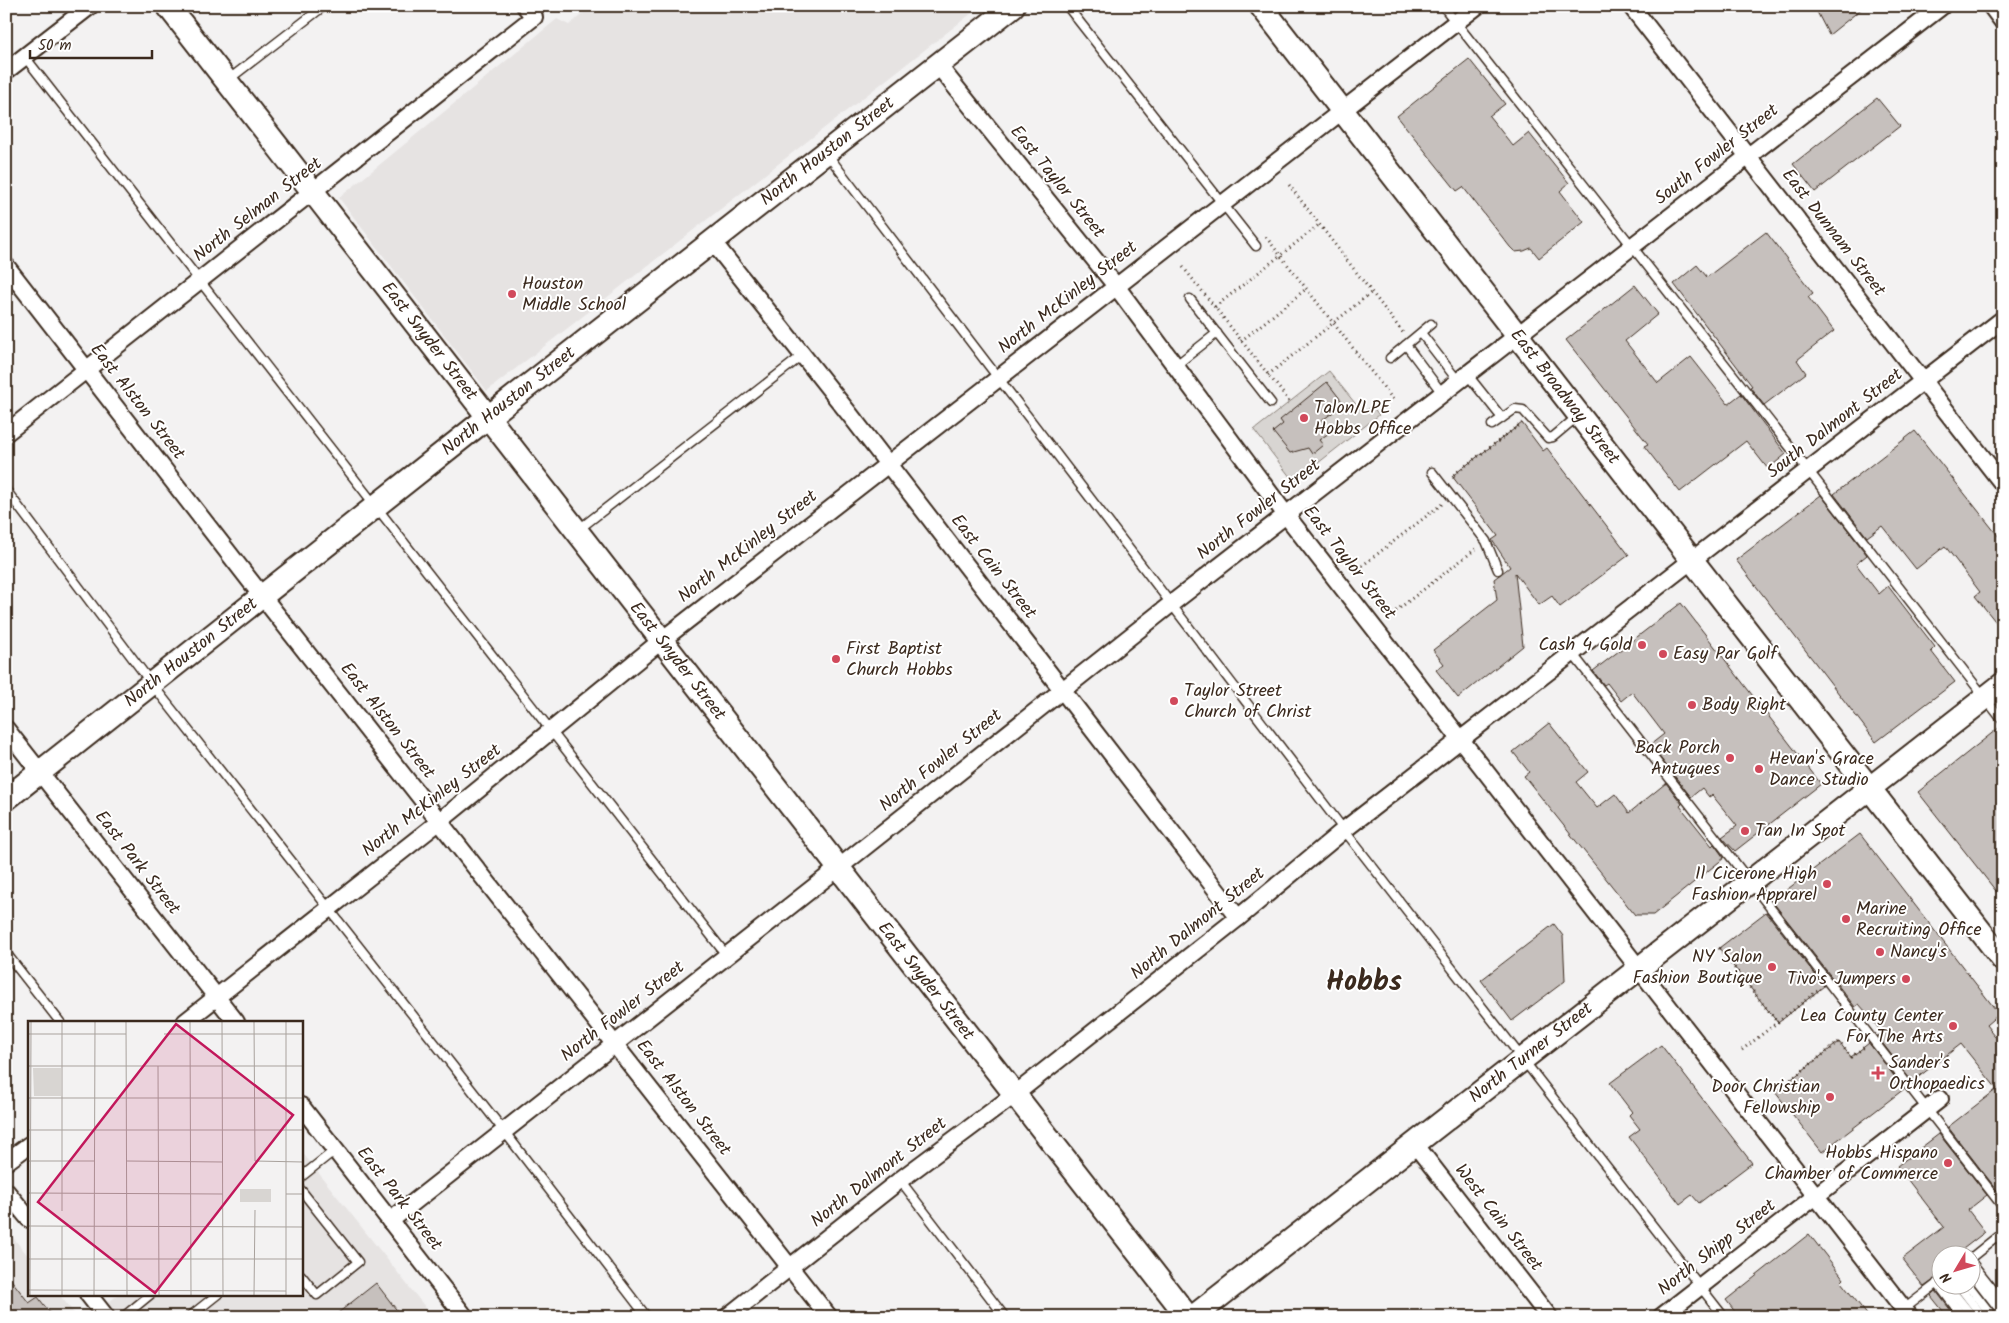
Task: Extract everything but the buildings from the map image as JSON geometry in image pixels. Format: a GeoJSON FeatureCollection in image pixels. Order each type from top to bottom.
{"type":"FeatureCollection","features":[{"type":"Feature","properties":{"kind":"street"},"geometry":{"type":"LineString","coordinates":[[6,72],[90,6]]}},
{"type":"Feature","properties":{"kind":"street","name":"East Snyder Street"},"geometry":{"type":"LineString","coordinates":[[168,6],[1188,1317]]}},
{"type":"Feature","properties":{"kind":"street","name":"North Houston Street"},"geometry":{"type":"LineString","coordinates":[[6,799],[487,418],[1013,6]]}},
{"type":"Feature","properties":{"kind":"street","name":"East Broadway Street"},"geometry":{"type":"LineString","coordinates":[[1261,6],[2003,960]]}},
{"type":"Feature","properties":{"kind":"street","name":"North McKinley Street"},"geometry":{"type":"LineString","coordinates":[[186,1021],[440,821],[662,640],[1477,6]]}},
{"type":"Feature","properties":{"kind":"street","name":"East Dunnam Street"},"geometry":{"type":"LineString","coordinates":[[1632,6],[2003,484]]}},
{"type":"Feature","properties":{"kind":"street","name":"South Fowler Street"},"geometry":{"type":"LineString","coordinates":[[1517,335],[1942,6]]}},
{"type":"Feature","properties":{"kind":"street"},"geometry":{"type":"LineString","coordinates":[[1991,6],[2003,22]]}},
{"type":"Feature","properties":{"kind":"street","name":"North Selman Street"},"geometry":{"type":"LineString","coordinates":[[6,433],[313,192],[529,12]]}},
{"type":"Feature","properties":{"kind":"street","name":"East Taylor Street"},"geometry":{"type":"LineString","coordinates":[[937,64],[1116,286],[1286,515],[1907,1313]]}},
{"type":"Feature","properties":{"kind":"street","name":"East Cain Street"},"geometry":{"type":"LineString","coordinates":[[713,242],[888,464],[1238,918]]}},
{"type":"Feature","properties":{"kind":"street","name":"East Alston Street"},"geometry":{"type":"LineString","coordinates":[[6,266],[262,596],[829,1317]]}},
{"type":"Feature","properties":{"kind":"street","name":"South Dalmont Street"},"geometry":{"type":"LineString","coordinates":[[1692,560],[2003,319]]}},
{"type":"Feature","properties":{"kind":"street","name":"North Fowler Street"},"geometry":{"type":"LineString","coordinates":[[390,1221],[838,869],[1171,604],[1517,335]]}},
{"type":"Feature","properties":{"kind":"street","name":"North Dalmont Street"},"geometry":{"type":"LineString","coordinates":[[727,1317],[900,1180],[1014,1095],[1238,918],[1344,830],[1692,560]]}},
{"type":"Feature","properties":{"kind":"street","name":"North Turner Street"},"geometry":{"type":"LineString","coordinates":[[1193,1317],[2003,684]]}},
{"type":"Feature","properties":{"kind":"street","name":"East Park Street"},"geometry":{"type":"LineString","coordinates":[[6,729],[235,1021]]}},
{"type":"Feature","properties":{"kind":"street","name":"North Shipp Street"},"geometry":{"type":"LineString","coordinates":[[1661,1317],[1933,1104]]}},
{"type":"Feature","properties":{"kind":"street","name":"East Park Street"},"geometry":{"type":"LineString","coordinates":[[302,1107],[465,1317]]}},
{"type":"Feature","properties":{"kind":"street","name":"West Cain Street"},"geometry":{"type":"LineString","coordinates":[[1414,1143],[1550,1317]]}},
{"type":"Feature","properties":{"kind":"street"},"geometry":{"type":"LineString","coordinates":[[6,1162],[28,1145]]}},
{"type":"Feature","properties":{"kind":"street"},"geometry":{"type":"LineString","coordinates":[[6,1191],[28,1218]]}},
{"type":"Feature","properties":{"kind":"street"},"geometry":{"type":"LineString","coordinates":[[90,1296],[106,1317]]}},
{"type":"Feature","properties":{"kind":"lane"},"geometry":{"type":"LineString","coordinates":[[226,81],[324,6]]}},
{"type":"Feature","properties":{"kind":"lane"},"geometry":{"type":"LineString","coordinates":[[1067,6],[1256,246]]}},
{"type":"Feature","properties":{"kind":"lane"},"geometry":{"type":"LineString","coordinates":[[1443,6],[2003,721]]}},
{"type":"Feature","properties":{"kind":"lane"},"geometry":{"type":"LineString","coordinates":[[25,57],[727,956]]}},
{"type":"Feature","properties":{"kind":"lane"},"geometry":{"type":"LineString","coordinates":[[826,152],[1344,830],[1524,1058],[1724,1317]]}},
{"type":"Feature","properties":{"kind":"lane"},"geometry":{"type":"LineString","coordinates":[[1190,299],[1272,403]]}},
{"type":"Feature","properties":{"kind":"lane"},"geometry":{"type":"LineString","coordinates":[[1390,358],[1432,324]]}},
{"type":"Feature","properties":{"kind":"lane"},"geometry":{"type":"LineString","coordinates":[[1175,366],[1217,333]]}},
{"type":"Feature","properties":{"kind":"lane"},"geometry":{"type":"LineString","coordinates":[[1421,333],[1502,418]]}},
{"type":"Feature","properties":{"kind":"lane"},"geometry":{"type":"LineString","coordinates":[[1406,345],[1442,393]]}},
{"type":"Feature","properties":{"kind":"lane"},"geometry":{"type":"LineString","coordinates":[[576,531],[803,355]]}},
{"type":"Feature","properties":{"kind":"lane"},"geometry":{"type":"LineString","coordinates":[[1492,425],[1515,409],[1523,410],[1548,438],[1552,437],[1580,415]]}},
{"type":"Feature","properties":{"kind":"lane"},"geometry":{"type":"LineString","coordinates":[[1432,472],[1486,540],[1498,570]]}},
{"type":"Feature","properties":{"kind":"lane"},"geometry":{"type":"LineString","coordinates":[[6,490],[152,684],[504,1131],[646,1317]]}},
{"type":"Feature","properties":{"kind":"lane"},"geometry":{"type":"LineString","coordinates":[[1572,653],[1749,882],[1933,1104],[2003,1207]]}},
{"type":"Feature","properties":{"kind":"lane"},"geometry":{"type":"LineString","coordinates":[[6,953],[59,1021]]}},
{"type":"Feature","properties":{"kind":"lane"},"geometry":{"type":"LineString","coordinates":[[302,1176],[335,1150]]}},
{"type":"Feature","properties":{"kind":"lane"},"geometry":{"type":"LineString","coordinates":[[900,1180],[1005,1317]]}},
{"type":"Feature","properties":{"kind":"lane"},"geometry":{"type":"LineString","coordinates":[[302,1191],[358,1262],[317,1295],[302,1276]]}},
{"type":"Feature","properties":{"kind":"lane"},"geometry":{"type":"LineString","coordinates":[[1982,1248],[2003,1232]]}},
{"type":"Feature","properties":{"kind":"lane"},"geometry":{"type":"LineString","coordinates":[[1982,1276],[2003,1302]]}},
{"type":"Feature","properties":{"kind":"lane"},"geometry":{"type":"LineString","coordinates":[[1982,1287],[2003,1314]]}},
{"type":"Feature","properties":{"kind":"lane"},"geometry":{"type":"LineString","coordinates":[[1907,1313],[1932,1289]]}},
{"type":"Feature","properties":{"kind":"lane"},"geometry":{"type":"LineString","coordinates":[[123,1317],[149,1296]]}},
{"type":"Feature","properties":{"kind":"lane"},"geometry":{"type":"LineString","coordinates":[[189,1317],[215,1296]]}},
{"type":"Feature","properties":{"kind":"lane"},"geometry":{"type":"LineString","coordinates":[[1949,1296],[1963,1317]]}},
{"type":"Feature","properties":{"kind":"lane"},"geometry":{"type":"LineString","coordinates":[[1956,1296],[1972,1317]]}},
{"type":"Feature","properties":{"kind":"lane"},"geometry":{"type":"LineString","coordinates":[[1967,1296],[1983,1317]]}},
{"type":"Feature","properties":{"kind":"lane"},"geometry":{"type":"LineString","coordinates":[[1977,1296],[1993,1317]]}},
{"type":"Feature","properties":{"kind":"path"},"geometry":{"type":"LineString","coordinates":[[1289,184],[1405,334]]}},
{"type":"Feature","properties":{"kind":"path"},"geometry":{"type":"LineString","coordinates":[[1215,307],[1320,224]]}},
{"type":"Feature","properties":{"kind":"path"},"geometry":{"type":"LineString","coordinates":[[1266,238],[1394,402]]}},
{"type":"Feature","properties":{"kind":"path"},"geometry":{"type":"LineString","coordinates":[[1183,267],[1290,402]]}},
{"type":"Feature","properties":{"kind":"path"},"geometry":{"type":"LineString","coordinates":[[1241,341],[1306,289]]}},
{"type":"Feature","properties":{"kind":"path"},"geometry":{"type":"LineString","coordinates":[[1268,375],[1372,292]]}},
{"type":"Feature","properties":{"kind":"path"},"geometry":{"type":"LineString","coordinates":[[1358,569],[1461,489],[1452,476],[1522,423],[1527,430]]}},
{"type":"Feature","properties":{"kind":"path"},"geometry":{"type":"LineString","coordinates":[[1392,614],[1486,540]]}},
{"type":"Feature","properties":{"kind":"path"},"geometry":{"type":"LineString","coordinates":[[1719,948],[1778,1022]]}},
{"type":"Feature","properties":{"kind":"path"},"geometry":{"type":"LineString","coordinates":[[1742,1050],[1825,985]]}},
{"type":"Feature","properties":{"kind":"path"},"geometry":{"type":"LineString","coordinates":[[1775,1092],[1839,1042],[1851,1057],[1870,1043]]}},
{"type":"Feature","properties":{"kind":"shaded area","name":"Houston Middle School"},"geometry":{"type":"Polygon","coordinates":[[[592,6],[981,6],[487,391],[339,198],[557,19],[569,25],[592,6]]]}},
{"type":"Feature","properties":{"kind":"shaded area"},"geometry":{"type":"Polygon","coordinates":[[[1329,371],[1363,413],[1372,406],[1379,415],[1294,482],[1254,430],[1329,371]]]}},
{"type":"Feature","properties":{"kind":"shaded area"},"geometry":{"type":"Polygon","coordinates":[[[302,1152],[433,1317],[90,1317],[116,1296],[302,1296],[302,1152]]]}},
{"type":"Feature","properties":{"kind":"shaded area"},"geometry":{"type":"Polygon","coordinates":[[[6,1229],[28,1256],[28,1296],[61,1296],[77,1317],[6,1317],[6,1229]]]}},
{"type":"Feature","properties":{"kind":"place","name":"Houston Middle School"},"geometry":{"type":"Point","coordinates":[512,294]}},
{"type":"Feature","properties":{"kind":"place","name":"Talon/LPE Hobbs Office"},"geometry":{"type":"Point","coordinates":[1304,418]}},
{"type":"Feature","properties":{"kind":"place","name":"Cash 4 Gold"},"geometry":{"type":"Point","coordinates":[1642,645]}},
{"type":"Feature","properties":{"kind":"place","name":"Easy Par Golf"},"geometry":{"type":"Point","coordinates":[1663,654]}},
{"type":"Feature","properties":{"kind":"place","name":"First Baptist Church Hobbs"},"geometry":{"type":"Point","coordinates":[836,659]}},
{"type":"Feature","properties":{"kind":"place","name":"Taylor Street Church of Christ"},"geometry":{"type":"Point","coordinates":[1174,701]}},
{"type":"Feature","properties":{"kind":"place","name":"Body Right"},"geometry":{"type":"Point","coordinates":[1692,705]}},
{"type":"Feature","properties":{"kind":"place","name":"Back Porch Antuques"},"geometry":{"type":"Point","coordinates":[1730,758]}},
{"type":"Feature","properties":{"kind":"place","name":"Hevan's Grace Dance Studio"},"geometry":{"type":"Point","coordinates":[1759,769]}},
{"type":"Feature","properties":{"kind":"place","name":"Tan In Spot"},"geometry":{"type":"Point","coordinates":[1745,831]}},
{"type":"Feature","properties":{"kind":"place","name":"Il Cicerone High Fashion Apprarel"},"geometry":{"type":"Point","coordinates":[1827,884]}},
{"type":"Feature","properties":{"kind":"place","name":"Marine Recruiting Office"},"geometry":{"type":"Point","coordinates":[1846,919]}},
{"type":"Feature","properties":{"kind":"place","name":"Nancy's"},"geometry":{"type":"Point","coordinates":[1880,952]}},
{"type":"Feature","properties":{"kind":"place","name":"NY Salon Fashion Boutique"},"geometry":{"type":"Point","coordinates":[1772,967]}},
{"type":"Feature","properties":{"kind":"place","name":"Tivo's Jumpers"},"geometry":{"type":"Point","coordinates":[1906,979]}},
{"type":"Feature","properties":{"kind":"place","name":"Lea County Center For The Arts"},"geometry":{"type":"Point","coordinates":[1953,1026]}},
{"type":"Feature","properties":{"kind":"place","name":"Sander's Orthopaedics"},"geometry":{"type":"Point","coordinates":[1878,1073]}},
{"type":"Feature","properties":{"kind":"place","name":"Door Christian Fellowship"},"geometry":{"type":"Point","coordinates":[1830,1097]}},
{"type":"Feature","properties":{"kind":"place","name":"Hobbs Hispano Chamber of Commerce"},"geometry":{"type":"Point","coordinates":[1948,1163]}},
{"type":"Feature","properties":{"kind":"district","name":"Hobbs"},"geometry":{"type":"Point","coordinates":[1364,982]}}]}
